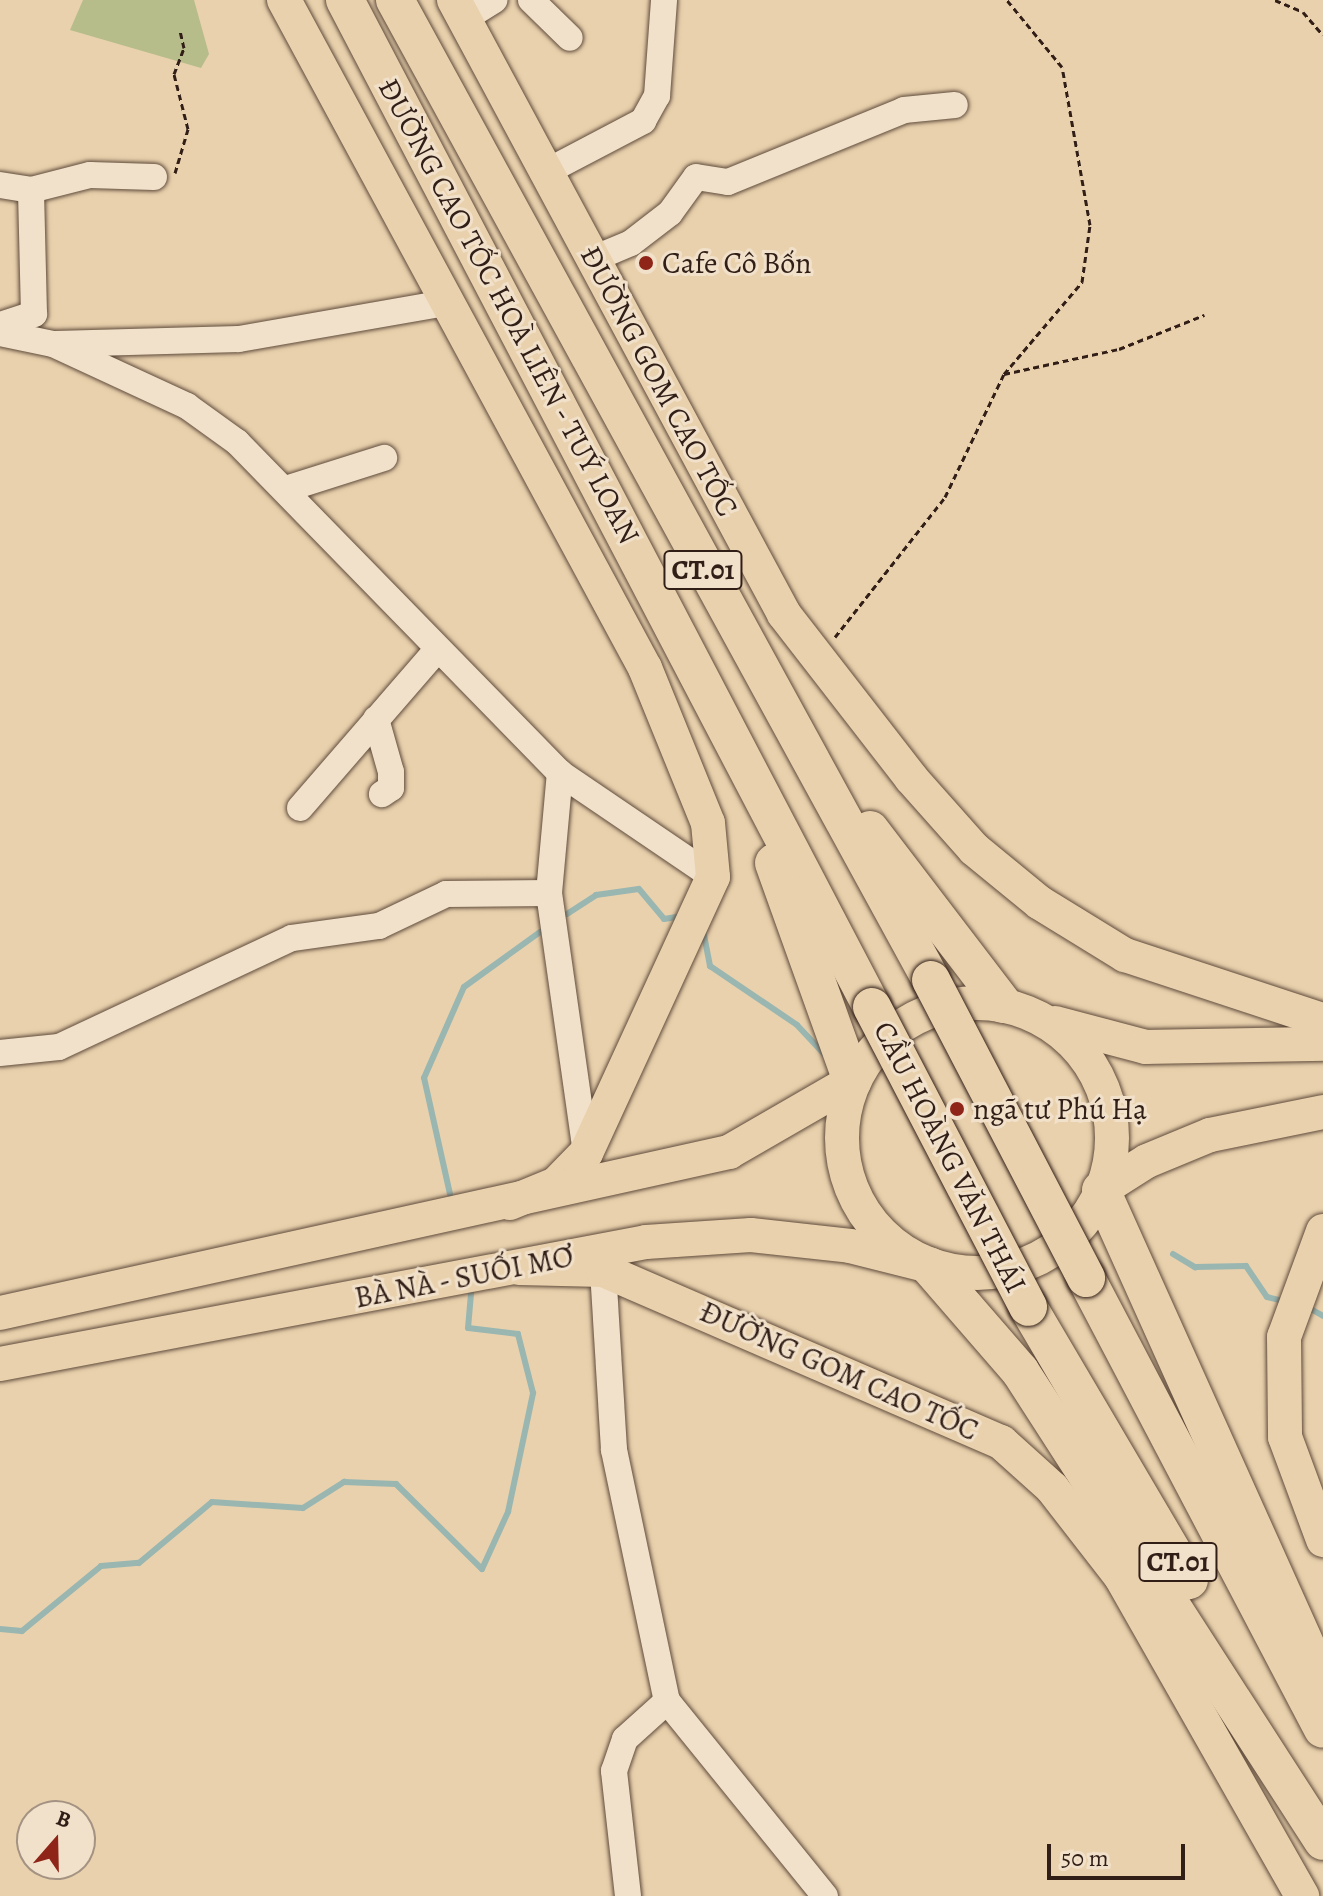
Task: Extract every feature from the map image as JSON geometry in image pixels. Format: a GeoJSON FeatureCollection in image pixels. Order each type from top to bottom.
{"type":"FeatureCollection","features":[{"type":"Feature","properties":{"kind":"highway","name":"ĐƯỜNG CAO TỐC HOÀ LIÊN - TUÝ LOAN"},"geometry":{"type":"LineString","coordinates":[[345,0],[509,308],[872,1007]]}},
{"type":"Feature","properties":{"kind":"highway","name":"ĐƯỜNG CAO TỐC HOÀ LIÊN - TUÝ LOAN"},"geometry":{"type":"LineString","coordinates":[[395,0],[478,157],[931,980],[1323,1729]]}},
{"type":"Feature","properties":{"kind":"highway"},"geometry":{"type":"LineString","coordinates":[[478,157],[873,835],[1003,1004]]}},
{"type":"Feature","properties":{"kind":"highway"},"geometry":{"type":"LineString","coordinates":[[509,308],[769,850],[852,1081]]}},
{"type":"Feature","properties":{"kind":"highway","name":"CẦU HOÀNG VĂN THÁI"},"geometry":{"type":"LineString","coordinates":[[872,1007],[1028,1307],[1323,1821]]}},
{"type":"Feature","properties":{"kind":"highway"},"geometry":{"type":"LineString","coordinates":[[1101,1190],[1323,1684]]}},
{"type":"Feature","properties":{"kind":"highway"},"geometry":{"type":"LineString","coordinates":[[929,1266],[1020,1371],[1323,1841]]}},
{"type":"Feature","properties":{"kind":"main road"},"geometry":{"type":"LineString","coordinates":[[284,0],[645,668],[708,823],[713,877],[586,1153],[556,1184],[510,1203]]}},
{"type":"Feature","properties":{"kind":"main road","name":"ĐƯỜNG GOM CAO TỐC"},"geometry":{"type":"LineString","coordinates":[[459,10],[784,614],[974,849],[1040,903],[1125,955],[1323,1020]]}},
{"type":"Feature","properties":{"kind":"main road"},"geometry":{"type":"LineString","coordinates":[[1045,1020],[1080,1049],[1104,1088],[1113,1133],[1101,1190],[1088,1217],[1057,1248],[1017,1268],[973,1274],[929,1266],[890,1243],[870,1221],[843,1169],[840,1124],[852,1081],[878,1043],[914,1017],[957,1003],[1003,1004],[1045,1020],[1146,1047],[1323,1044]]}},
{"type":"Feature","properties":{"kind":"main road","name":"BÀ NÀ - SUỐI MƠ"},"geometry":{"type":"LineString","coordinates":[[0,1313],[510,1203],[729,1152],[852,1081]]}},
{"type":"Feature","properties":{"kind":"main road"},"geometry":{"type":"LineString","coordinates":[[1101,1190],[1147,1161],[1210,1135],[1323,1112]]}},
{"type":"Feature","properties":{"kind":"main road"},"geometry":{"type":"LineString","coordinates":[[1323,1231],[1284,1337],[1285,1437],[1323,1540]]}},
{"type":"Feature","properties":{"kind":"main road","name":"BÀ NÀ - SUỐI MƠ"},"geometry":{"type":"LineString","coordinates":[[0,1364],[646,1242],[751,1235],[850,1246],[929,1266]]}},
{"type":"Feature","properties":{"kind":"main road","name":"ĐƯỜNG GOM CAO TỐC"},"geometry":{"type":"LineString","coordinates":[[519,1268],[603,1270],[939,1410],[1001,1442],[1052,1488],[1121,1577],[1302,1896]]}},
{"type":"Feature","properties":{"kind":"street"},"geometry":{"type":"LineString","coordinates":[[459,10],[495,0]]}},
{"type":"Feature","properties":{"kind":"street"},"geometry":{"type":"LineString","coordinates":[[531,0],[570,38]]}},
{"type":"Feature","properties":{"kind":"street"},"geometry":{"type":"LineString","coordinates":[[546,172],[643,121],[657,96],[664,0]]}},
{"type":"Feature","properties":{"kind":"street"},"geometry":{"type":"LineString","coordinates":[[593,259],[631,243],[670,213],[675,196],[696,177],[728,182],[904,110],[955,105]]}},
{"type":"Feature","properties":{"kind":"street"},"geometry":{"type":"LineString","coordinates":[[0,185],[31,190],[90,175],[154,177]]}},
{"type":"Feature","properties":{"kind":"street"},"geometry":{"type":"LineString","coordinates":[[0,325],[34,314],[31,190]]}},
{"type":"Feature","properties":{"kind":"street"},"geometry":{"type":"LineString","coordinates":[[53,344],[239,339],[446,303]]}},
{"type":"Feature","properties":{"kind":"street"},"geometry":{"type":"LineString","coordinates":[[0,333],[53,344],[187,406],[286,489],[437,650],[560,773],[713,877]]}},
{"type":"Feature","properties":{"kind":"street"},"geometry":{"type":"LineString","coordinates":[[286,489],[384,458]]}},
{"type":"Feature","properties":{"kind":"street"},"geometry":{"type":"LineString","coordinates":[[300,808],[437,650]]}},
{"type":"Feature","properties":{"kind":"street"},"geometry":{"type":"LineString","coordinates":[[376,719],[391,772],[391,788],[382,794]]}},
{"type":"Feature","properties":{"kind":"street"},"geometry":{"type":"LineString","coordinates":[[560,773],[549,893],[586,1153]]}},
{"type":"Feature","properties":{"kind":"street"},"geometry":{"type":"LineString","coordinates":[[0,1053],[59,1047],[292,938],[379,926],[446,894],[549,893]]}},
{"type":"Feature","properties":{"kind":"street"},"geometry":{"type":"LineString","coordinates":[[603,1270],[614,1450],[667,1701],[825,1896]]}},
{"type":"Feature","properties":{"kind":"street"},"geometry":{"type":"LineString","coordinates":[[628,1896],[614,1771],[625,1739],[667,1701]]}},
{"type":"Feature","properties":{"kind":"path"},"geometry":{"type":"LineString","coordinates":[[821,658],[945,497],[1004,374],[1082,282],[1090,225],[1062,67],[1007,0]]}},
{"type":"Feature","properties":{"kind":"path"},"geometry":{"type":"LineString","coordinates":[[1275,0],[1303,12],[1323,35]]}},
{"type":"Feature","properties":{"kind":"path"},"geometry":{"type":"LineString","coordinates":[[154,177],[170,186],[188,129],[174,74],[184,48],[180,31]]}},
{"type":"Feature","properties":{"kind":"path"},"geometry":{"type":"LineString","coordinates":[[1004,374],[1119,349],[1204,315]]}},
{"type":"Feature","properties":{"kind":"green space"},"geometry":{"type":"Polygon","coordinates":[[[83,0],[194,0],[209,54],[201,68],[70,30],[83,0]]]}},
{"type":"Feature","properties":{"kind":"waterway"},"geometry":{"type":"LineString","coordinates":[[567,914],[596,895],[639,889],[664,919],[683,916]]}},
{"type":"Feature","properties":{"kind":"waterway"},"geometry":{"type":"LineString","coordinates":[[450,1194],[424,1078],[464,987],[540,932]]}},
{"type":"Feature","properties":{"kind":"waterway"},"geometry":{"type":"LineString","coordinates":[[704,935],[710,966],[797,1025],[824,1054]]}},
{"type":"Feature","properties":{"kind":"waterway"},"geometry":{"type":"LineString","coordinates":[[1173,1254],[1195,1267],[1246,1266],[1267,1297],[1279,1300]]}},
{"type":"Feature","properties":{"kind":"waterway"},"geometry":{"type":"LineString","coordinates":[[0,1629],[22,1631],[101,1566],[139,1563],[212,1502],[303,1508],[344,1482],[396,1484],[482,1569],[508,1512],[533,1393],[518,1334],[468,1328],[471,1292]]}},
{"type":"Feature","properties":{"kind":"waterway"},"geometry":{"type":"LineString","coordinates":[[1311,1309],[1323,1316]]}},
{"type":"Feature","properties":{"kind":"place","name":"Cafe Cô Bốn"},"geometry":{"type":"Point","coordinates":[646,263]}},
{"type":"Feature","properties":{"kind":"place","name":"ngã tư Phú Hạ"},"geometry":{"type":"Point","coordinates":[957,1109]}}]}
